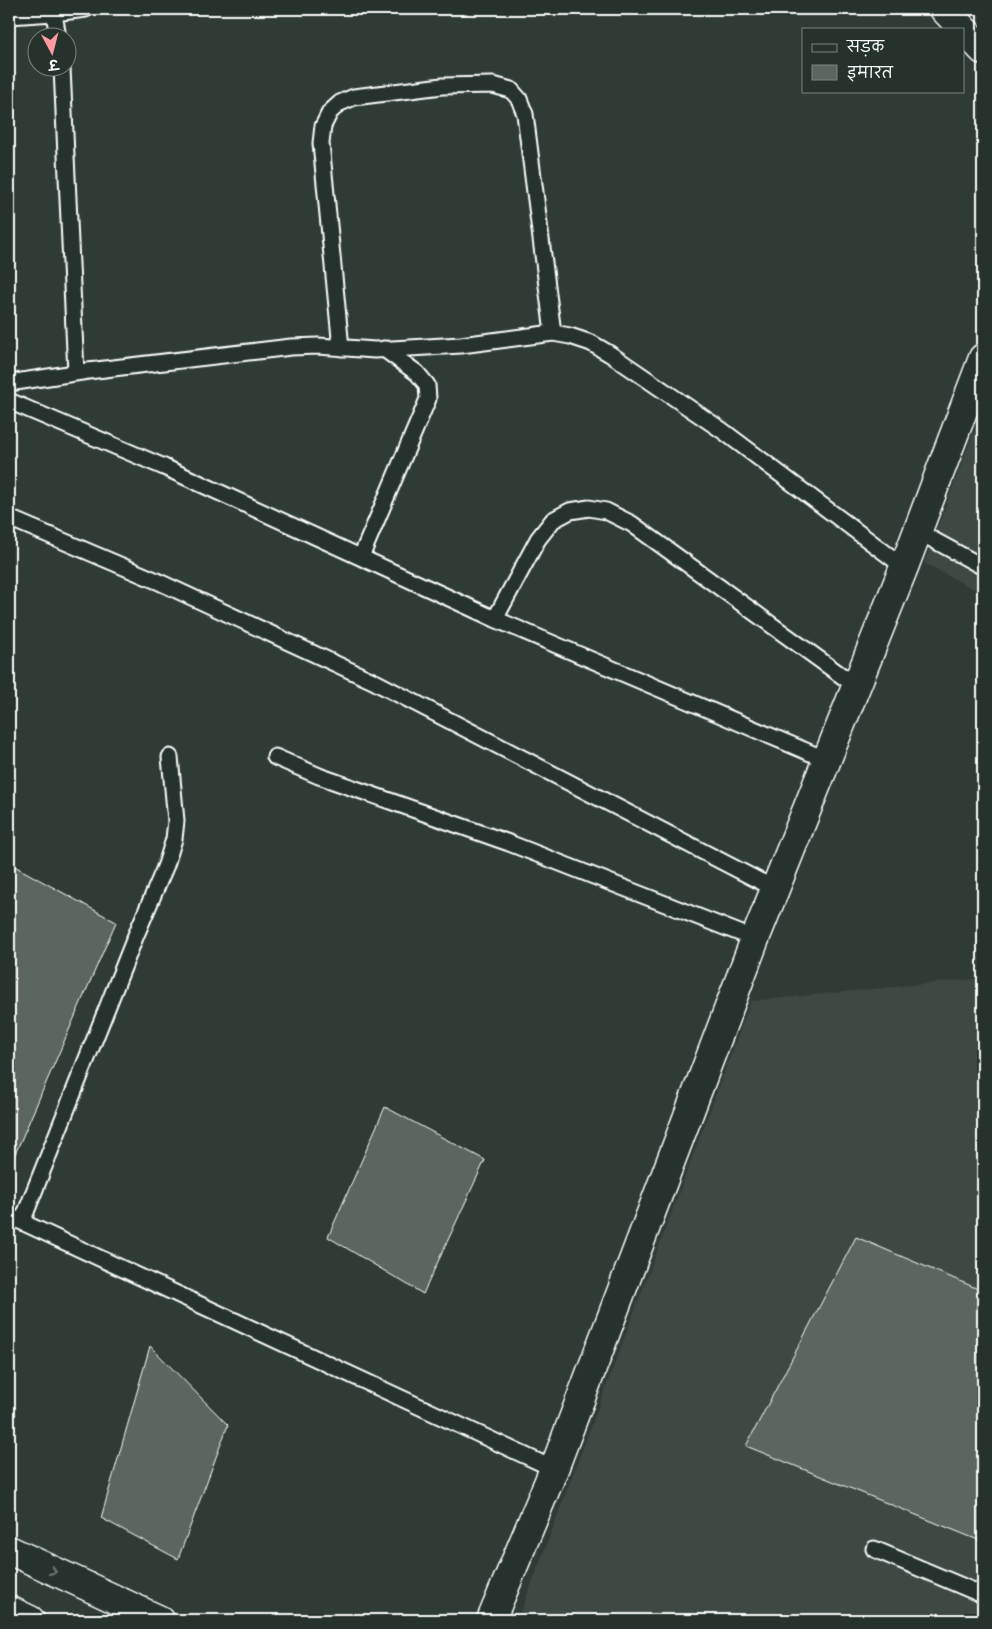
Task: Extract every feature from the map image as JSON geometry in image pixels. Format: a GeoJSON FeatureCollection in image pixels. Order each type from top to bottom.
{"type":"FeatureCollection","features":[{"type":"Feature","properties":{"kind":"street"},"geometry":{"type":"LineString","coordinates":[[944,9],[962,28]]}},
{"type":"Feature","properties":{"kind":"street"},"geometry":{"type":"LineString","coordinates":[[964,30],[983,50]]}},
{"type":"Feature","properties":{"kind":"street"},"geometry":{"type":"LineString","coordinates":[[491,1620],[554,1469],[755,939],[904,567],[983,358]]}},
{"type":"Feature","properties":{"kind":"street"},"geometry":{"type":"LineString","coordinates":[[9,1550],[160,1620]]}},
{"type":"Feature","properties":{"kind":"street"},"geometry":{"type":"LineString","coordinates":[[9,1610],[30,1620]]}},
{"type":"Feature","properties":{"kind":"lane"},"geometry":{"type":"LineString","coordinates":[[9,16],[86,9]]}},
{"type":"Feature","properties":{"kind":"lane"},"geometry":{"type":"LineString","coordinates":[[54,13],[56,28]]}},
{"type":"Feature","properties":{"kind":"lane"},"geometry":{"type":"LineString","coordinates":[[62,78],[76,373]]}},
{"type":"Feature","properties":{"kind":"lane"},"geometry":{"type":"LineString","coordinates":[[342,348],[321,144],[323,126],[330,112],[340,103],[354,97],[442,86],[493,84],[511,90],[519,99],[525,114],[553,333]]}},
{"type":"Feature","properties":{"kind":"lane"},"geometry":{"type":"LineString","coordinates":[[9,383],[291,347],[318,346],[384,349],[461,344],[553,333],[570,336],[590,343],[610,354],[723,432],[904,567]]}},
{"type":"Feature","properties":{"kind":"lane"},"geometry":{"type":"LineString","coordinates":[[361,557],[428,400],[427,385],[417,372],[384,349]]}},
{"type":"Feature","properties":{"kind":"lane"},"geometry":{"type":"LineString","coordinates":[[9,401],[164,467],[495,619],[827,760]]}},
{"type":"Feature","properties":{"kind":"lane"},"geometry":{"type":"LineString","coordinates":[[495,619],[538,539],[553,520],[570,511],[589,508],[606,511],[632,524],[856,686]]}},
{"type":"Feature","properties":{"kind":"lane"},"geometry":{"type":"LineString","coordinates":[[9,518],[157,580],[375,682],[775,889]]}},
{"type":"Feature","properties":{"kind":"lane"},"geometry":{"type":"LineString","coordinates":[[917,531],[983,567]]}},
{"type":"Feature","properties":{"kind":"lane"},"geometry":{"type":"LineString","coordinates":[[170,757],[176,821],[174,839],[132,944],[15,1219],[554,1469]]}},
{"type":"Feature","properties":{"kind":"lane"},"geometry":{"type":"LineString","coordinates":[[275,757],[319,776],[509,843],[755,939]]}},
{"type":"Feature","properties":{"kind":"lane"},"geometry":{"type":"LineString","coordinates":[[874,1550],[983,1595]]}},
{"type":"Feature","properties":{"kind":"shaded area"},"geometry":{"type":"Polygon","coordinates":[[[983,407],[983,594],[924,563],[983,407]]]}},
{"type":"Feature","properties":{"kind":"shaded area"},"geometry":{"type":"Polygon","coordinates":[[[983,978],[983,1620],[518,1620],[751,1001],[983,978]]]}},
{"type":"Feature","properties":{"kind":"building"},"geometry":{"type":"Polygon","coordinates":[[[9,863],[116,922],[9,1168],[9,863]]]}},
{"type":"Feature","properties":{"kind":"building"},"geometry":{"type":"Polygon","coordinates":[[[385,1107],[485,1160],[423,1294],[328,1237],[385,1107]]]}},
{"type":"Feature","properties":{"kind":"building"},"geometry":{"type":"Polygon","coordinates":[[[856,1237],[983,1291],[983,1542],[746,1446],[856,1237]]]}},
{"type":"Feature","properties":{"kind":"building"},"geometry":{"type":"Polygon","coordinates":[[[150,1346],[228,1425],[178,1559],[101,1518],[150,1346]]]}}]}
